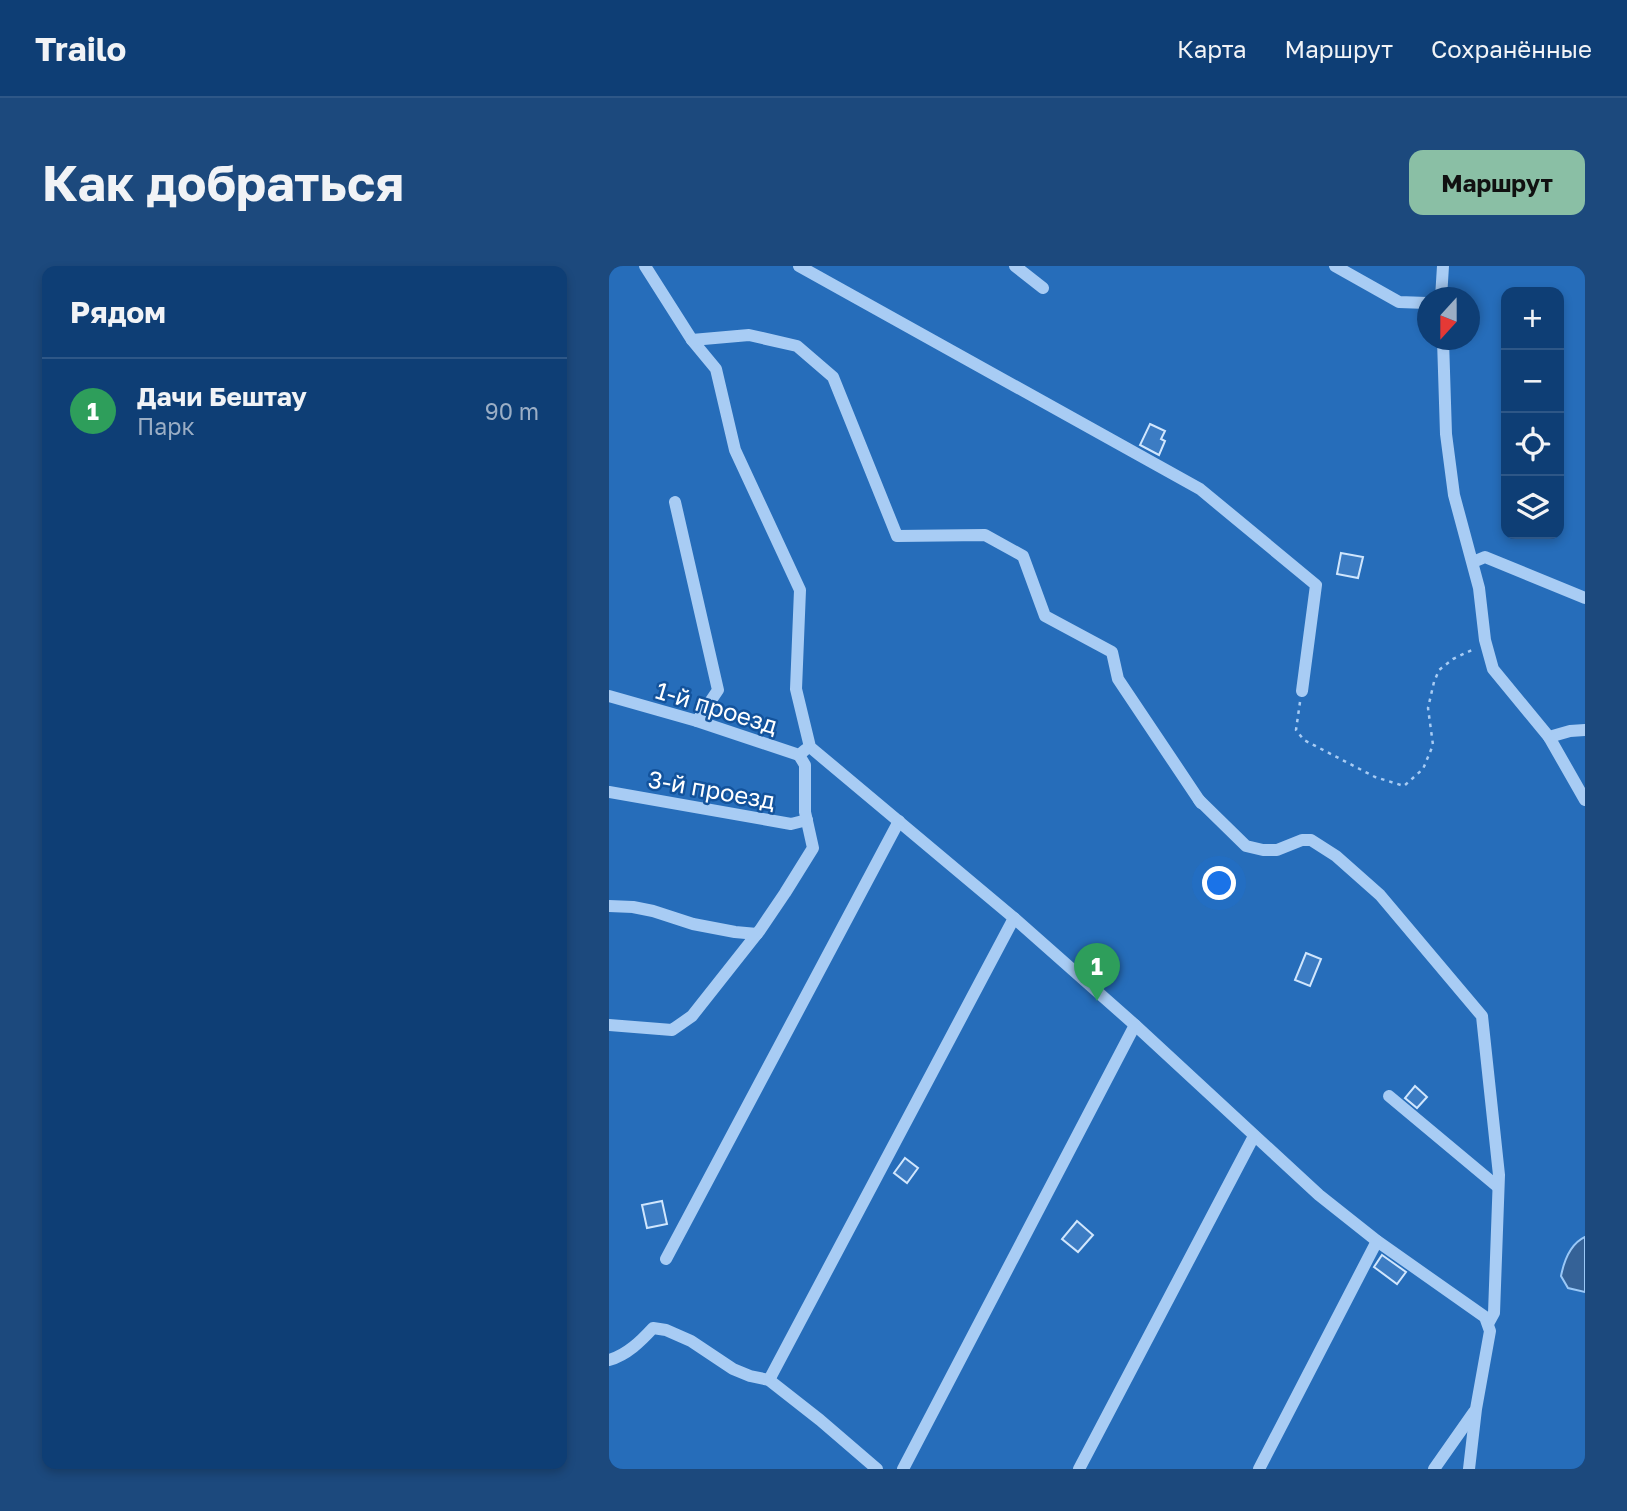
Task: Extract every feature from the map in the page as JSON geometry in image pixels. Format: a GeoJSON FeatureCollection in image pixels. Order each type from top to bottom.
{"type":"FeatureCollection","features":[{"type":"Feature","properties":{"kind":"street"},"geometry":{"type":"LineString","coordinates":[[645,266],[692,340],[716,369],[735,450],[800,590],[796,689],[810,747],[1014,918],[1135,1025],[1319,1195],[1377,1241],[1485,1317],[1490,1331],[1476,1409],[1469,1469]]}},
{"type":"Feature","properties":{"kind":"street"},"geometry":{"type":"LineString","coordinates":[[799,266],[1200,489],[1317,585],[1303,691]]}},
{"type":"Feature","properties":{"kind":"street"},"geometry":{"type":"LineString","coordinates":[[1015,266],[1042,288]]}},
{"type":"Feature","properties":{"kind":"street"},"geometry":{"type":"LineString","coordinates":[[1335,266],[1399,302],[1417,303]]}},
{"type":"Feature","properties":{"kind":"street"},"geometry":{"type":"LineString","coordinates":[[1442,287],[1443,266]]}},
{"type":"Feature","properties":{"kind":"street"},"geometry":{"type":"LineString","coordinates":[[692,340],[749,335],[797,346],[833,377],[897,536],[985,534],[1023,556],[1045,616],[1112,652],[1118,679],[1200,802],[1246,846],[1277,850],[1301,840],[1311,840],[1336,856],[1380,895],[1482,1016],[1499,1175],[1494,1313],[1487,1324]]}},
{"type":"Feature","properties":{"kind":"street"},"geometry":{"type":"LineString","coordinates":[[1443,350],[1446,434],[1454,495],[1479,588],[1485,640],[1493,669],[1549,737],[1585,800]]}},
{"type":"Feature","properties":{"kind":"street"},"geometry":{"type":"LineString","coordinates":[[675,502],[718,690],[697,721]]}},
{"type":"Feature","properties":{"kind":"street"},"geometry":{"type":"LineString","coordinates":[[1473,562],[1485,557],[1585,598]]}},
{"type":"Feature","properties":{"kind":"street","name":"1-й проезд"},"geometry":{"type":"LineString","coordinates":[[609,696],[799,754],[810,747]]}},
{"type":"Feature","properties":{"kind":"street"},"geometry":{"type":"LineString","coordinates":[[1549,737],[1585,730]]}},
{"type":"Feature","properties":{"kind":"street"},"geometry":{"type":"LineString","coordinates":[[609,1025],[672,1030],[692,1016],[757,934],[813,848],[805,812],[805,765],[799,754]]}},
{"type":"Feature","properties":{"kind":"street","name":"3-й проезд"},"geometry":{"type":"LineString","coordinates":[[609,792],[791,824],[807,820]]}},
{"type":"Feature","properties":{"kind":"street"},"geometry":{"type":"LineString","coordinates":[[666,1259],[899,821]]}},
{"type":"Feature","properties":{"kind":"street"},"geometry":{"type":"LineString","coordinates":[[609,906],[633,907],[693,925],[757,934]]}},
{"type":"Feature","properties":{"kind":"street"},"geometry":{"type":"LineString","coordinates":[[769,1380],[1014,918]]}},
{"type":"Feature","properties":{"kind":"street"},"geometry":{"type":"LineString","coordinates":[[903,1469],[1135,1025]]}},
{"type":"Feature","properties":{"kind":"street"},"geometry":{"type":"LineString","coordinates":[[1389,1096],[1498,1187]]}},
{"type":"Feature","properties":{"kind":"street"},"geometry":{"type":"LineString","coordinates":[[1079,1469],[1254,1136]]}},
{"type":"Feature","properties":{"kind":"street"},"geometry":{"type":"LineString","coordinates":[[1259,1469],[1377,1241]]}},
{"type":"Feature","properties":{"kind":"street"},"geometry":{"type":"LineString","coordinates":[[609,1360],[617,1358],[639,1343],[653,1328],[666,1330],[691,1341],[733,1369],[769,1380],[877,1469]]}},
{"type":"Feature","properties":{"kind":"street"},"geometry":{"type":"LineString","coordinates":[[1434,1469],[1476,1409]]}},
{"type":"Feature","properties":{"kind":"path"},"geometry":{"type":"LineString","coordinates":[[1303,691],[1296,730],[1304,740],[1375,778],[1404,786],[1423,769],[1433,745],[1428,708],[1439,670],[1453,659],[1474,650],[1485,640]]}},
{"type":"Feature","properties":{"kind":"shaded area"},"geometry":{"type":"Polygon","coordinates":[[[609,266],[1585,266],[1585,1469],[609,1469],[609,266]]]}},
{"type":"Feature","properties":{"kind":"shaded area"},"geometry":{"type":"Polygon","coordinates":[[[1585,1237],[1585,1292],[1568,1288],[1561,1276],[1568,1254],[1575,1244],[1585,1237]]]}},
{"type":"Feature","properties":{"kind":"building"},"geometry":{"type":"Polygon","coordinates":[[[1150,424],[1165,431],[1161,439],[1165,441],[1159,455],[1140,445],[1150,424]]]}},
{"type":"Feature","properties":{"kind":"building"},"geometry":{"type":"Polygon","coordinates":[[[1341,553],[1363,557],[1358,578],[1337,574],[1341,553]]]}},
{"type":"Feature","properties":{"kind":"building"},"geometry":{"type":"Polygon","coordinates":[[[1306,953],[1321,959],[1310,986],[1295,980],[1306,953]]]}},
{"type":"Feature","properties":{"kind":"building"},"geometry":{"type":"Polygon","coordinates":[[[1415,1086],[1427,1097],[1417,1108],[1405,1098],[1415,1086]]]}},
{"type":"Feature","properties":{"kind":"building"},"geometry":{"type":"Polygon","coordinates":[[[905,1158],[918,1168],[907,1183],[894,1173],[905,1158]]]}},
{"type":"Feature","properties":{"kind":"building"},"geometry":{"type":"Polygon","coordinates":[[[662,1201],[667,1224],[647,1228],[642,1205],[662,1201]]]}},
{"type":"Feature","properties":{"kind":"building"},"geometry":{"type":"Polygon","coordinates":[[[1077,1221],[1093,1235],[1078,1252],[1062,1239],[1077,1221]]]}},
{"type":"Feature","properties":{"kind":"building"},"geometry":{"type":"Polygon","coordinates":[[[1382,1255],[1406,1272],[1397,1284],[1374,1267],[1382,1255]]]}},
{"type":"Feature","properties":{"kind":"place","name":"Дачи Бештау"},"geometry":{"type":"Point","coordinates":[1097,1001]}}]}
